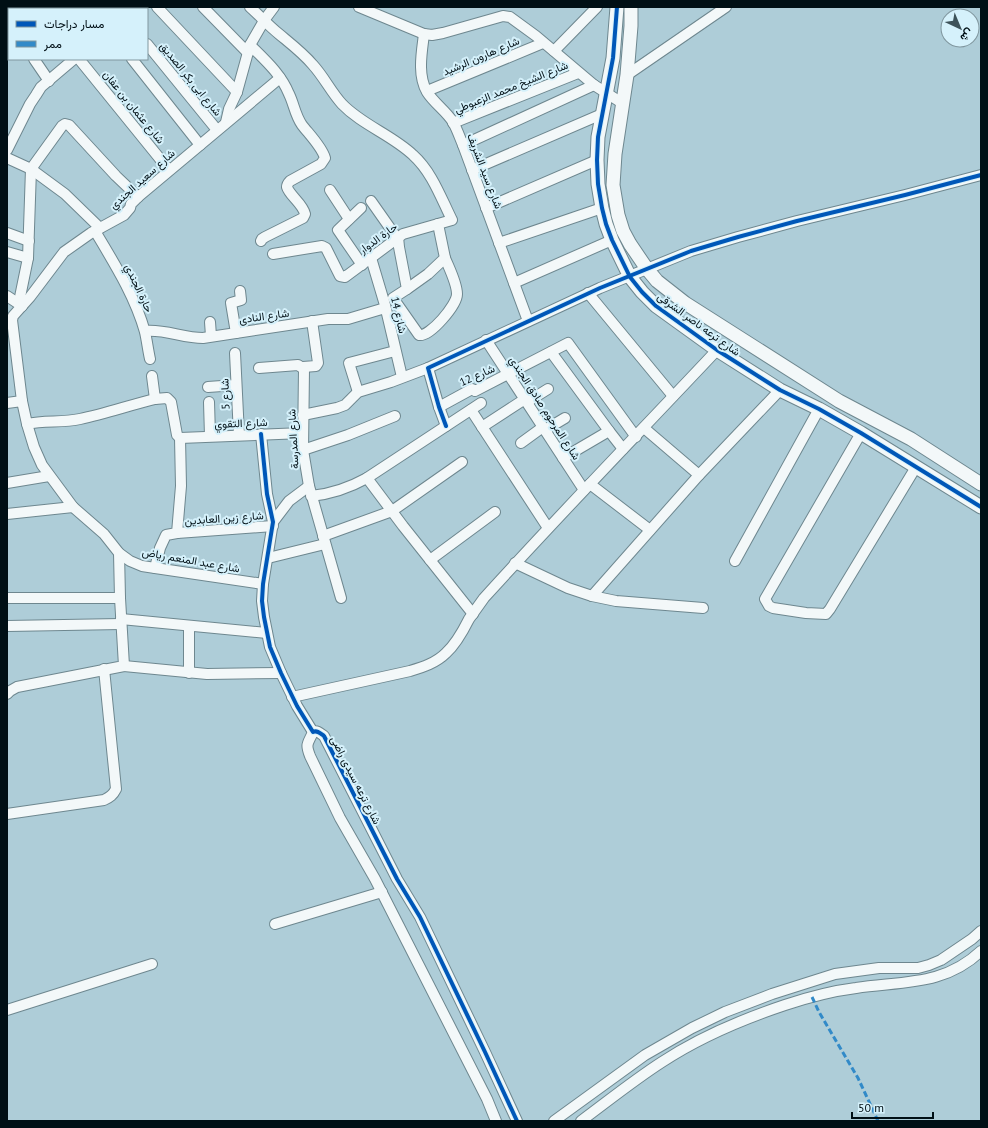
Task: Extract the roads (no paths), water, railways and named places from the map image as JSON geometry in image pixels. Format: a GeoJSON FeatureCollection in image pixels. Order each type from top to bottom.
{"type":"FeatureCollection","features":[{"type":"Feature","properties":{"kind":"street"},"geometry":{"type":"LineString","coordinates":[[157,7],[237,92]]}},
{"type":"Feature","properties":{"kind":"street"},"geometry":{"type":"LineString","coordinates":[[203,7],[249,49],[267,62],[280,78],[289,93],[296,115],[322,150],[325,158],[321,164],[290,181],[288,184],[287,187],[304,210],[305,214],[303,218],[265,237],[262,241]]}},
{"type":"Feature","properties":{"kind":"street"},"geometry":{"type":"LineString","coordinates":[[250,7],[264,20]]}},
{"type":"Feature","properties":{"kind":"street"},"geometry":{"type":"LineString","coordinates":[[226,122],[229,109],[237,92],[249,49],[264,20],[274,7]]}},
{"type":"Feature","properties":{"kind":"street"},"geometry":{"type":"LineString","coordinates":[[359,7],[424,34],[432,35],[503,16],[510,17],[554,51],[578,73],[622,103]]}},
{"type":"Feature","properties":{"kind":"street"},"geometry":{"type":"LineString","coordinates":[[554,51],[597,7]]}},
{"type":"Feature","properties":{"kind":"street","name":"شارع ترعه ناصر الشرقى"},"geometry":{"type":"LineString","coordinates":[[617,7],[614,58],[598,137],[598,184],[602,208],[612,240],[630,277],[656,306],[717,350],[780,390],[819,409],[861,433],[981,507]]}},
{"type":"Feature","properties":{"kind":"street","name":"شارع ترعه ناصر الشرقى"},"geometry":{"type":"LineString","coordinates":[[631,7],[627,75],[615,154],[613,185],[618,215],[623,231],[647,269],[658,281],[685,303],[839,401],[911,439],[981,484]]}},
{"type":"Feature","properties":{"kind":"street"},"geometry":{"type":"LineString","coordinates":[[627,75],[726,7]]}},
{"type":"Feature","properties":{"kind":"street","name":"حارة الدوار"},"geometry":{"type":"LineString","coordinates":[[264,20],[304,55],[342,104],[414,156],[430,175],[452,220],[407,232],[397,237],[345,277],[340,276],[326,248],[322,246],[273,254]]}},
{"type":"Feature","properties":{"kind":"street","name":"شارع سيد الشريف"},"geometry":{"type":"LineString","coordinates":[[424,34],[422,75],[427,92],[453,123],[463,145],[528,322]]}},
{"type":"Feature","properties":{"kind":"street","name":"شارع هارون الرشيد"},"geometry":{"type":"LineString","coordinates":[[427,92],[544,43]]}},
{"type":"Feature","properties":{"kind":"street","name":"شارع ابى بكر الصديق"},"geometry":{"type":"LineString","coordinates":[[148,45],[217,130]]}},
{"type":"Feature","properties":{"kind":"street"},"geometry":{"type":"LineString","coordinates":[[35,60],[49,82]]}},
{"type":"Feature","properties":{"kind":"street"},"geometry":{"type":"LineString","coordinates":[[7,150],[30,104],[41,87],[49,82],[73,60]]}},
{"type":"Feature","properties":{"kind":"street","name":"شارع عثمان بن عفان"},"geometry":{"type":"LineString","coordinates":[[80,60],[169,170]]}},
{"type":"Feature","properties":{"kind":"street"},"geometry":{"type":"LineString","coordinates":[[133,60],[200,145]]}},
{"type":"Feature","properties":{"kind":"street","name":"شارع الشيخ محمد الزعبوطي"},"geometry":{"type":"LineString","coordinates":[[453,123],[578,73]]}},
{"type":"Feature","properties":{"kind":"street","name":"شارع سعيد الجندي"},"geometry":{"type":"LineString","coordinates":[[9,320],[30,297],[61,256],[98,229],[124,215],[130,208],[131,204],[138,197],[280,78]]}},
{"type":"Feature","properties":{"kind":"street"},"geometry":{"type":"LineString","coordinates":[[463,145],[594,85]]}},
{"type":"Feature","properties":{"kind":"street"},"geometry":{"type":"LineString","coordinates":[[472,170],[602,114]]}},
{"type":"Feature","properties":{"kind":"street"},"geometry":{"type":"LineString","coordinates":[[22,306],[20,297],[28,258],[31,169],[62,126],[67,124],[138,197]]}},
{"type":"Feature","properties":{"kind":"street","name":"حارة الجندي"},"geometry":{"type":"LineString","coordinates":[[7,158],[31,169],[65,194],[98,229],[135,304],[145,332],[150,359]]}},
{"type":"Feature","properties":{"kind":"street"},"geometry":{"type":"LineString","coordinates":[[486,208],[597,160]]}},
{"type":"Feature","properties":{"kind":"street"},"geometry":{"type":"LineString","coordinates":[[304,415],[345,405],[358,392],[428,368],[588,293],[691,251],[738,236],[981,175]]}},
{"type":"Feature","properties":{"kind":"street"},"geometry":{"type":"LineString","coordinates":[[330,190],[349,219]]}},
{"type":"Feature","properties":{"kind":"street"},"geometry":{"type":"LineString","coordinates":[[371,201],[397,237],[407,289]]}},
{"type":"Feature","properties":{"kind":"street"},"geometry":{"type":"LineString","coordinates":[[361,208],[338,230],[362,265]]}},
{"type":"Feature","properties":{"kind":"street"},"geometry":{"type":"LineString","coordinates":[[499,243],[602,208]]}},
{"type":"Feature","properties":{"kind":"street"},"geometry":{"type":"LineString","coordinates":[[438,224],[445,258],[457,296],[451,308],[428,333],[419,335],[393,298],[428,274],[445,258]]}},
{"type":"Feature","properties":{"kind":"street"},"geometry":{"type":"LineString","coordinates":[[7,233],[29,241]]}},
{"type":"Feature","properties":{"kind":"street"},"geometry":{"type":"LineString","coordinates":[[514,283],[612,240]]}},
{"type":"Feature","properties":{"kind":"street"},"geometry":{"type":"LineString","coordinates":[[7,252],[28,258]]}},
{"type":"Feature","properties":{"kind":"street","name":"شارع 14"},"geometry":{"type":"LineString","coordinates":[[371,258],[402,377]]}},
{"type":"Feature","properties":{"kind":"street"},"geometry":{"type":"LineString","coordinates":[[236,332],[231,303],[241,300],[240,291]]}},
{"type":"Feature","properties":{"kind":"street"},"geometry":{"type":"LineString","coordinates":[[588,293],[673,396]]}},
{"type":"Feature","properties":{"kind":"street"},"geometry":{"type":"LineString","coordinates":[[7,296],[22,306]]}},
{"type":"Feature","properties":{"kind":"street","name":"شارع النادى"},"geometry":{"type":"LineString","coordinates":[[145,332],[154,330],[196,338],[328,319],[348,319],[385,308]]}},
{"type":"Feature","properties":{"kind":"street","name":"شارع عبد المنعم رياض"},"geometry":{"type":"LineString","coordinates":[[9,320],[22,401],[34,447],[49,476],[73,507],[104,534],[119,553],[130,561],[142,566],[263,584]]}},
{"type":"Feature","properties":{"kind":"street"},"geometry":{"type":"LineString","coordinates":[[210,322],[211,336]]}},
{"type":"Feature","properties":{"kind":"street"},"geometry":{"type":"LineString","coordinates":[[259,368],[298,365],[302,367],[316,366],[318,363],[312,322]]}},
{"type":"Feature","properties":{"kind":"street","name":"شارع المرحوم صادق الجندي"},"geometry":{"type":"LineString","coordinates":[[486,340],[563,458],[587,487],[650,530]]}},
{"type":"Feature","properties":{"kind":"street","name":"شارع 12"},"geometry":{"type":"LineString","coordinates":[[439,406],[472,389],[475,391],[568,343],[636,437]]}},
{"type":"Feature","properties":{"kind":"street"},"geometry":{"type":"LineString","coordinates":[[292,697],[391,676],[425,667],[447,653],[484,598],[515,563],[717,350]]}},
{"type":"Feature","properties":{"kind":"street"},"geometry":{"type":"LineString","coordinates":[[358,392],[349,363],[395,351]]}},
{"type":"Feature","properties":{"kind":"street"},"geometry":{"type":"LineString","coordinates":[[551,352],[623,449]]}},
{"type":"Feature","properties":{"kind":"street","name":"شارع 5"},"geometry":{"type":"LineString","coordinates":[[234,353],[238,435]]}},
{"type":"Feature","properties":{"kind":"street","name":"شارع المدرسة"},"geometry":{"type":"LineString","coordinates":[[302,367],[304,371],[304,450],[310,491],[341,598]]}},
{"type":"Feature","properties":{"kind":"street"},"geometry":{"type":"LineString","coordinates":[[428,368],[446,426]]}},
{"type":"Feature","properties":{"kind":"street"},"geometry":{"type":"LineString","coordinates":[[152,376],[155,399]]}},
{"type":"Feature","properties":{"kind":"street"},"geometry":{"type":"LineString","coordinates":[[208,387],[236,385]]}},
{"type":"Feature","properties":{"kind":"street"},"geometry":{"type":"LineString","coordinates":[[482,427],[548,389]]}},
{"type":"Feature","properties":{"kind":"street"},"geometry":{"type":"LineString","coordinates":[[592,596],[699,475],[780,390]]}},
{"type":"Feature","properties":{"kind":"street"},"geometry":{"type":"LineString","coordinates":[[27,424],[44,421],[80,419],[155,399],[167,398],[170,400],[176,435],[180,438],[181,486],[177,533],[166,535],[160,548],[155,568]]}},
{"type":"Feature","properties":{"kind":"street"},"geometry":{"type":"LineString","coordinates":[[7,403],[22,401]]}},
{"type":"Feature","properties":{"kind":"street"},"geometry":{"type":"LineString","coordinates":[[209,402],[210,436]]}},
{"type":"Feature","properties":{"kind":"street"},"geometry":{"type":"LineString","coordinates":[[273,524],[290,501],[310,491],[331,493],[350,487],[367,478],[481,403]]}},
{"type":"Feature","properties":{"kind":"street"},"geometry":{"type":"LineString","coordinates":[[735,561],[819,409]]}},
{"type":"Feature","properties":{"kind":"street"},"geometry":{"type":"LineString","coordinates":[[471,410],[548,528]]}},
{"type":"Feature","properties":{"kind":"street"},"geometry":{"type":"LineString","coordinates":[[304,450],[348,435],[395,416]]}},
{"type":"Feature","properties":{"kind":"street"},"geometry":{"type":"LineString","coordinates":[[521,443],[565,418]]}},
{"type":"Feature","properties":{"kind":"street"},"geometry":{"type":"LineString","coordinates":[[644,428],[699,475]]}},
{"type":"Feature","properties":{"kind":"street"},"geometry":{"type":"LineString","coordinates":[[563,458],[609,431]]}},
{"type":"Feature","properties":{"kind":"street","name":"شارع التقوي"},"geometry":{"type":"LineString","coordinates":[[180,438],[303,433]]}},
{"type":"Feature","properties":{"kind":"street"},"geometry":{"type":"LineString","coordinates":[[861,433],[765,599],[769,606],[773,608],[806,613],[826,614],[916,467]]}},
{"type":"Feature","properties":{"kind":"street","name":"شارع ترعه سيدى راضى"},"geometry":{"type":"LineString","coordinates":[[261,434],[267,494],[273,524],[263,584],[263,612],[270,647],[292,697],[313,732],[319,732],[324,736],[397,879],[420,917],[517,1121]]}},
{"type":"Feature","properties":{"kind":"street"},"geometry":{"type":"LineString","coordinates":[[268,558],[324,540],[392,511],[462,462]]}},
{"type":"Feature","properties":{"kind":"street"},"geometry":{"type":"LineString","coordinates":[[7,483],[49,476]]}},
{"type":"Feature","properties":{"kind":"street"},"geometry":{"type":"LineString","coordinates":[[367,478],[473,614]]}},
{"type":"Feature","properties":{"kind":"street"},"geometry":{"type":"LineString","coordinates":[[7,514],[73,507]]}},
{"type":"Feature","properties":{"kind":"street"},"geometry":{"type":"LineString","coordinates":[[430,560],[495,512]]}},
{"type":"Feature","properties":{"kind":"street","name":"شارع زين العابدين"},"geometry":{"type":"LineString","coordinates":[[177,533],[273,524]]}},
{"type":"Feature","properties":{"kind":"street"},"geometry":{"type":"LineString","coordinates":[[119,553],[124,666]]}},
{"type":"Feature","properties":{"kind":"street"},"geometry":{"type":"LineString","coordinates":[[515,563],[568,588],[592,596],[616,601],[703,608]]}},
{"type":"Feature","properties":{"kind":"street"},"geometry":{"type":"LineString","coordinates":[[7,598],[120,598]]}},
{"type":"Feature","properties":{"kind":"street"},"geometry":{"type":"LineString","coordinates":[[7,626],[121,622],[267,633]]}},
{"type":"Feature","properties":{"kind":"street"},"geometry":{"type":"LineString","coordinates":[[189,626],[189,673]]}},
{"type":"Feature","properties":{"kind":"street"},"geometry":{"type":"LineString","coordinates":[[7,694],[17,687],[124,666],[207,674],[281,673]]}},
{"type":"Feature","properties":{"kind":"street"},"geometry":{"type":"LineString","coordinates":[[7,814],[104,800],[115,792],[116,789],[104,669]]}},
{"type":"Feature","properties":{"kind":"street"},"geometry":{"type":"LineString","coordinates":[[313,732],[307,743],[310,756],[340,818],[359,848],[382,892],[487,1099],[496,1121]]}},
{"type":"Feature","properties":{"kind":"street"},"geometry":{"type":"LineString","coordinates":[[275,924],[382,892]]}},
{"type":"Feature","properties":{"kind":"street"},"geometry":{"type":"LineString","coordinates":[[554,1121],[645,1055],[692,1028],[725,1012],[772,994],[835,974],[879,968],[918,968],[929,965],[941,960],[981,931]]}},
{"type":"Feature","properties":{"kind":"street"},"geometry":{"type":"LineString","coordinates":[[581,1121],[662,1062],[727,1026],[786,1005],[836,991],[914,982],[935,978],[951,972],[963,965],[981,951]]}},
{"type":"Feature","properties":{"kind":"street"},"geometry":{"type":"LineString","coordinates":[[7,1010],[152,964]]}}]}
